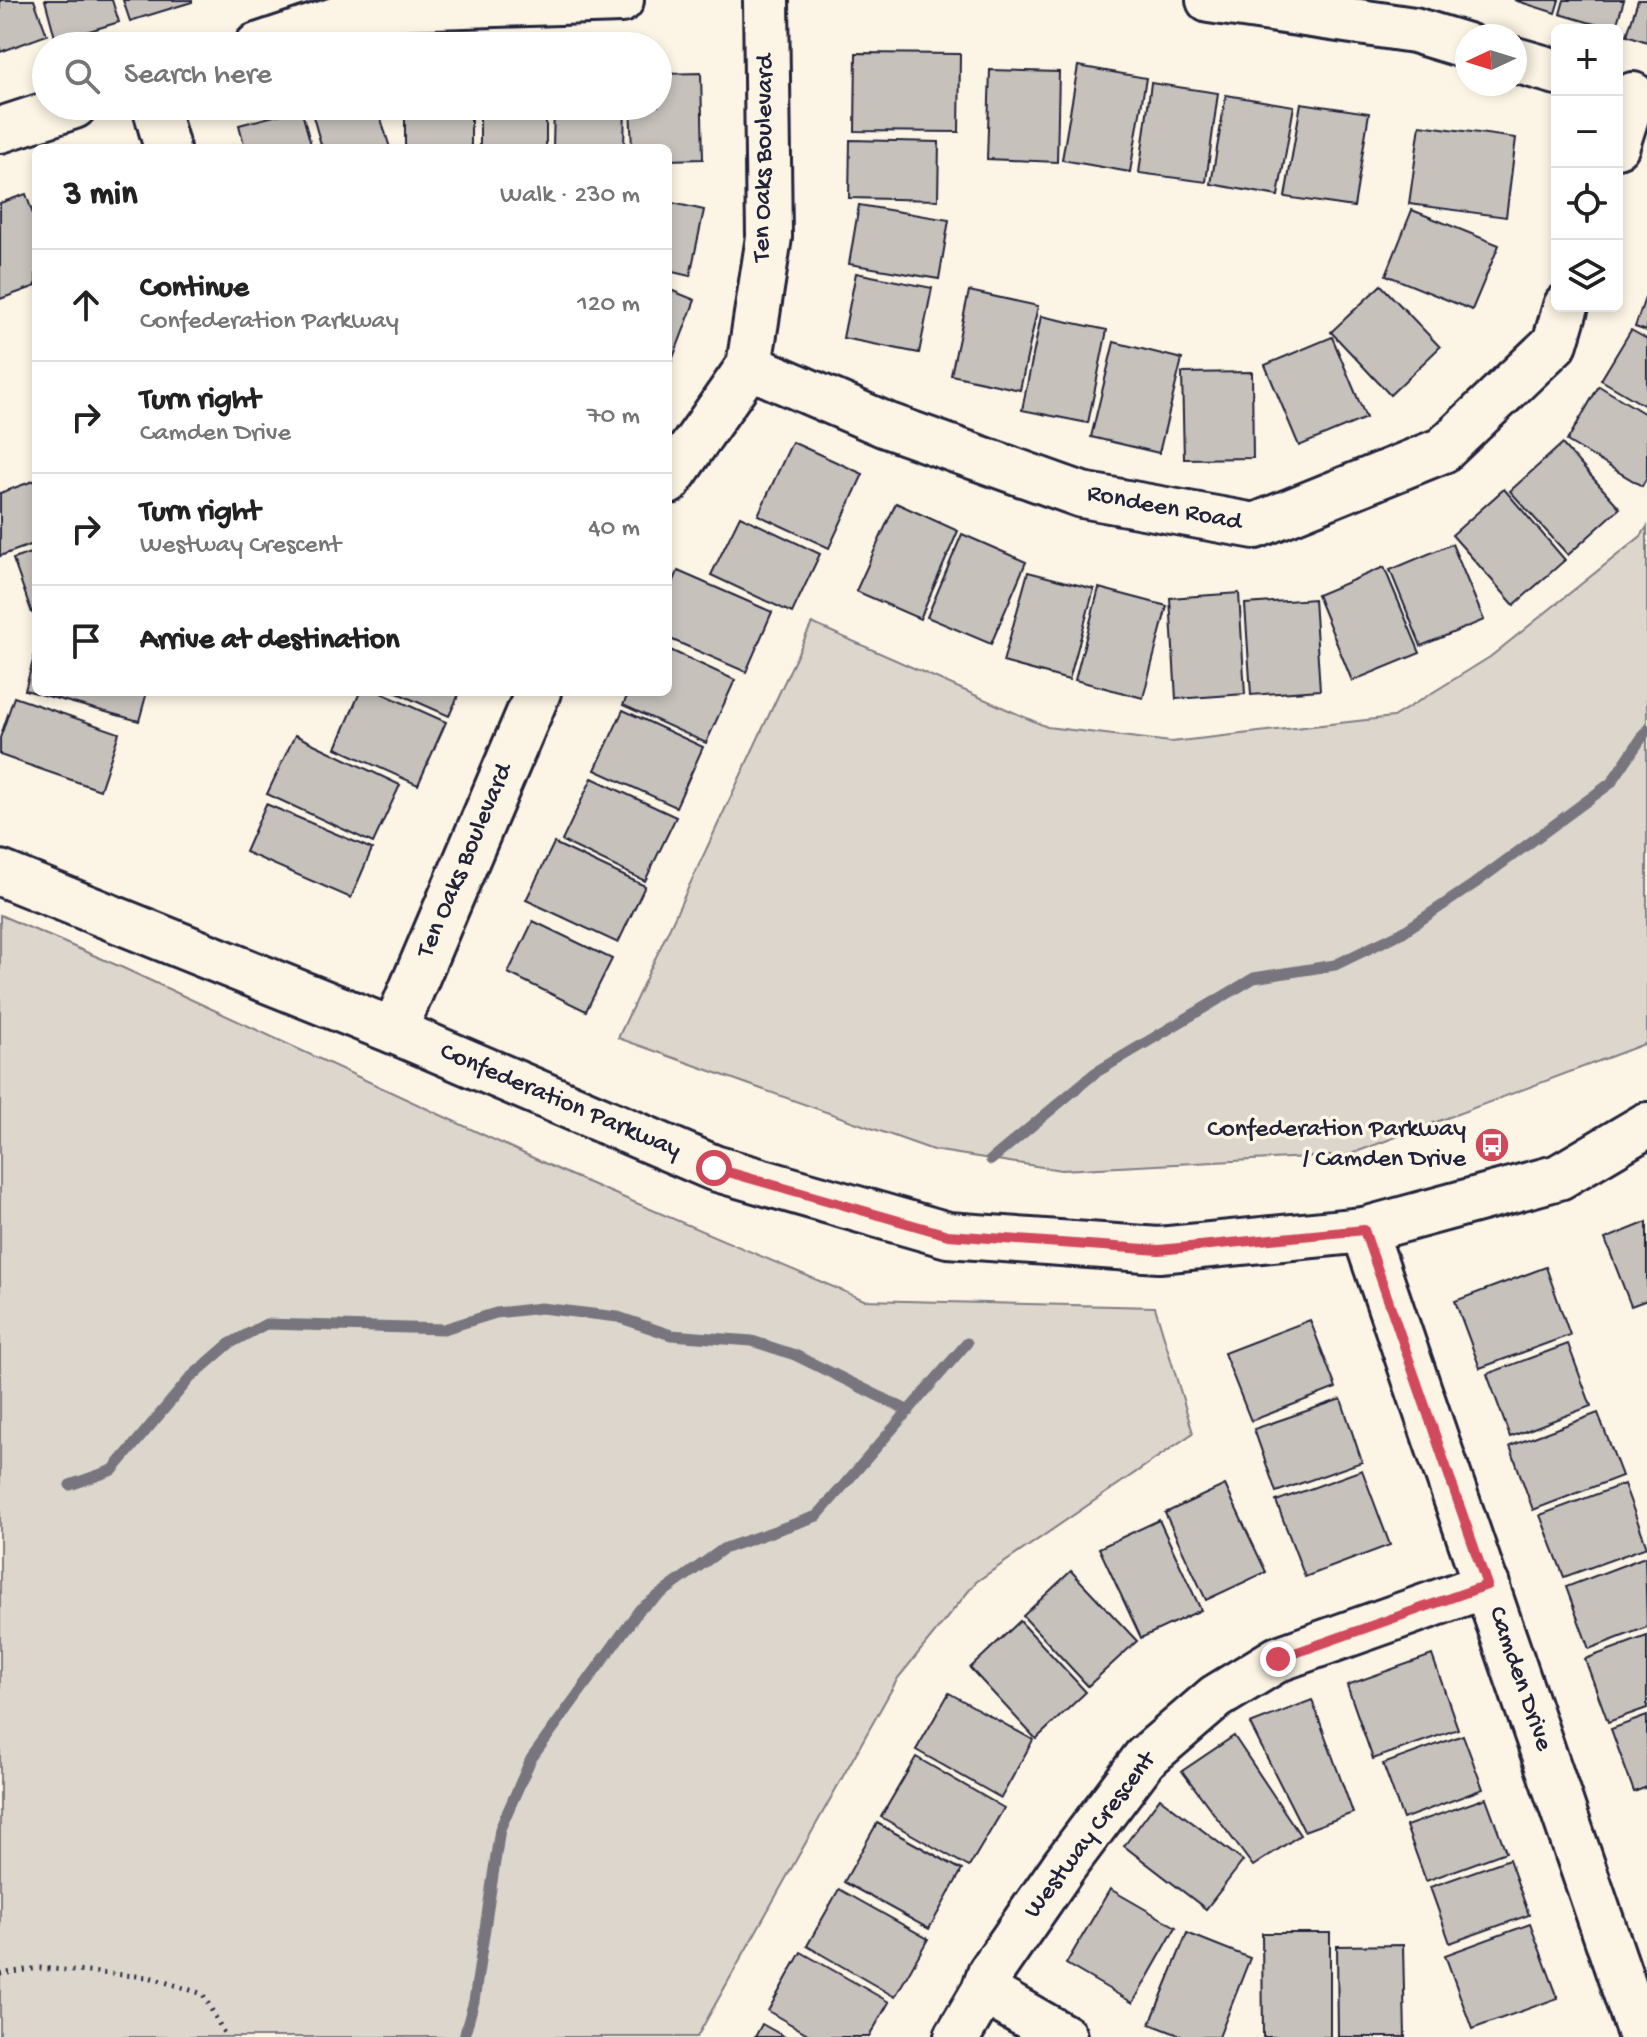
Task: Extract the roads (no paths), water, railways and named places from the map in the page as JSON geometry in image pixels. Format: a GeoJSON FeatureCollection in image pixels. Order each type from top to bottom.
{"type":"FeatureCollection","features":[{"type":"Feature","properties":{"kind":"street"},"geometry":{"type":"LineString","coordinates":[[299,32],[371,8],[621,0]]}},
{"type":"Feature","properties":{"kind":"street","name":"Ten Oaks Boulevard"},"geometry":{"type":"LineString","coordinates":[[672,476],[749,366],[769,237],[766,0]]}},
{"type":"Feature","properties":{"kind":"street"},"geometry":{"type":"LineString","coordinates":[[1209,0],[1414,30],[1455,42]]}},
{"type":"Feature","properties":{"kind":"street"},"geometry":{"type":"LineString","coordinates":[[1527,63],[1551,70]]}},
{"type":"Feature","properties":{"kind":"street"},"geometry":{"type":"LineString","coordinates":[[1623,125],[1632,94]]}},
{"type":"Feature","properties":{"kind":"street"},"geometry":{"type":"LineString","coordinates":[[0,130],[32,120]]}},
{"type":"Feature","properties":{"kind":"street"},"geometry":{"type":"LineString","coordinates":[[159,120],[166,144]]}},
{"type":"Feature","properties":{"kind":"street","name":"Rondeen Road"},"geometry":{"type":"LineString","coordinates":[[749,366],[886,425],[1082,495],[1255,526],[1443,450],[1555,343],[1564,312]]}},
{"type":"Feature","properties":{"kind":"street","name":"Ten Oaks Boulevard"},"geometry":{"type":"LineString","coordinates":[[394,1031],[536,696]]}},
{"type":"Feature","properties":{"kind":"street","name":"Confederation Parkway"},"geometry":{"type":"LineString","coordinates":[[0,873],[394,1031],[714,1168],[948,1235],[1159,1250],[1364,1230],[1559,1177],[1647,1125]]}},
{"type":"Feature","properties":{"kind":"street","name":"Camden Drive"},"geometry":{"type":"LineString","coordinates":[[1364,1230],[1641,2037]]}},
{"type":"Feature","properties":{"kind":"street","name":"Westway Crescent"},"geometry":{"type":"LineString","coordinates":[[957,2037],[984,1991],[990,1973],[1064,1866],[1145,1758],[1216,1697],[1278,1659],[1487,1585]]}},
{"type":"Feature","properties":{"kind":"street"},"geometry":{"type":"LineString","coordinates":[[984,1991],[1064,2037]]}},
{"type":"Feature","properties":{"kind":"waterway"},"geometry":{"type":"LineString","coordinates":[[991,1160],[1095,1073],[1254,978],[1335,965],[1403,932],[1611,783],[1647,730]]}},
{"type":"Feature","properties":{"kind":"waterway"},"geometry":{"type":"LineString","coordinates":[[70,1485],[113,1470],[191,1377],[229,1344],[266,1324],[444,1329],[496,1313],[541,1308],[618,1317],[671,1335],[752,1341],[795,1355],[909,1411]]}},
{"type":"Feature","properties":{"kind":"waterway"},"geometry":{"type":"LineString","coordinates":[[464,2037],[474,2001],[500,1829],[531,1759],[640,1609],[723,1549],[817,1516],[967,1343]]}},
{"type":"Feature","properties":{"kind":"place","name":"Confederation Parkway / Camden Drive"},"geometry":{"type":"Point","coordinates":[1492,1145]}}]}
